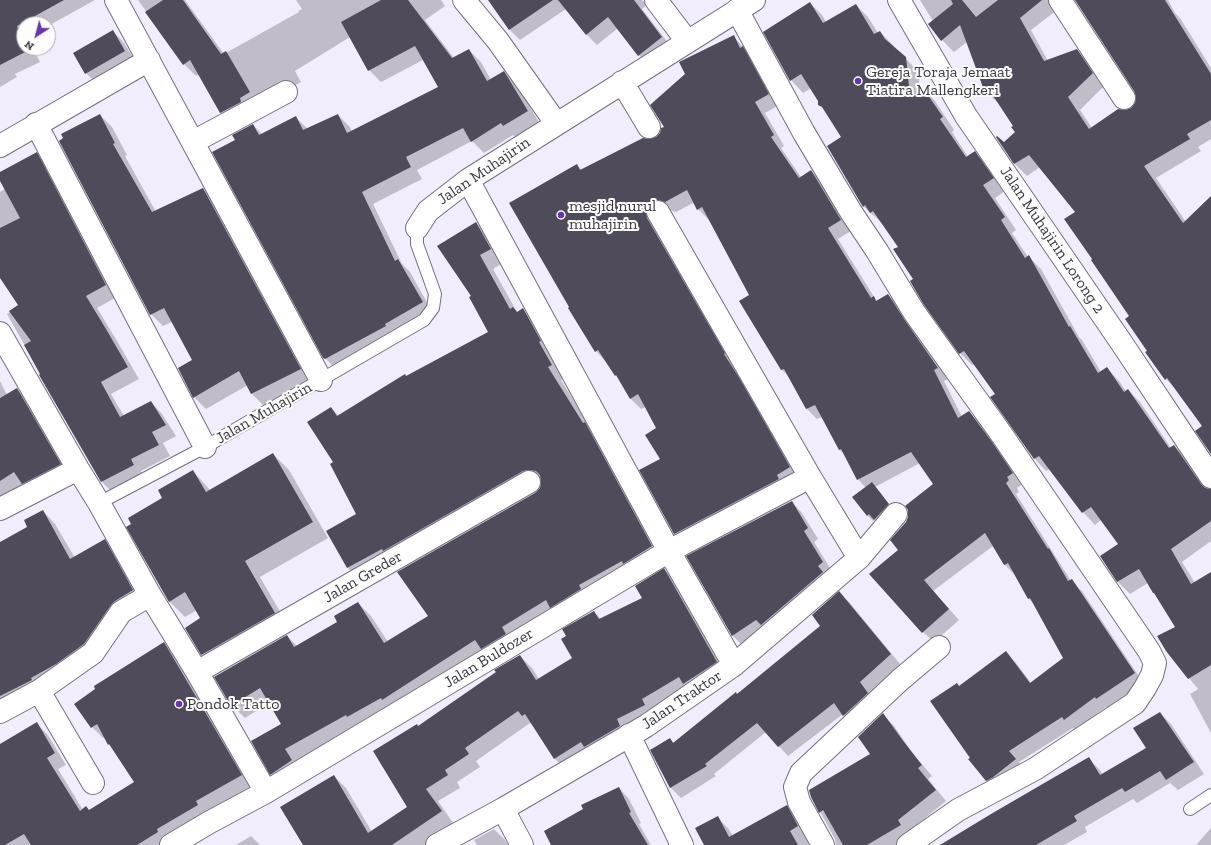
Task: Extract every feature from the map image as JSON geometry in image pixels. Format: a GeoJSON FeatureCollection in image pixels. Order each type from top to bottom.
{"type":"FeatureCollection","features":[{"type":"Feature","properties":{"kind":"street"},"geometry":{"type":"LineString","coordinates":[[464,0],[498,41],[556,123]]}},
{"type":"Feature","properties":{"kind":"street"},"geometry":{"type":"LineString","coordinates":[[656,0],[687,41]]}},
{"type":"Feature","properties":{"kind":"street","name":"Jalan Muhajirin Lorong 2"},"geometry":{"type":"LineString","coordinates":[[899,0],[966,116],[1121,342],[1211,477]]}},
{"type":"Feature","properties":{"kind":"street"},"geometry":{"type":"LineString","coordinates":[[1060,0],[1124,98]]}},
{"type":"Feature","properties":{"kind":"street"},"geometry":{"type":"LineString","coordinates":[[123,3],[149,60],[321,380]]}},
{"type":"Feature","properties":{"kind":"street"},"geometry":{"type":"LineString","coordinates":[[746,5],[804,133],[851,212],[877,250],[914,312],[1002,435],[1149,651],[1155,663],[1152,675],[1135,703],[1035,769],[958,810],[908,845]]}},
{"type":"Feature","properties":{"kind":"street","name":"Jalan Muhajirin"},"geometry":{"type":"LineString","coordinates":[[417,228],[428,210],[468,180],[556,123],[746,5]]}},
{"type":"Feature","properties":{"kind":"street"},"geometry":{"type":"LineString","coordinates":[[0,146],[149,60]]}},
{"type":"Feature","properties":{"kind":"street"},"geometry":{"type":"LineString","coordinates":[[622,82],[649,127]]}},
{"type":"Feature","properties":{"kind":"street"},"geometry":{"type":"LineString","coordinates":[[193,142],[286,92]]}},
{"type":"Feature","properties":{"kind":"street"},"geometry":{"type":"LineString","coordinates":[[36,124],[205,446]]}},
{"type":"Feature","properties":{"kind":"street"},"geometry":{"type":"LineString","coordinates":[[468,180],[669,551],[734,665]]}},
{"type":"Feature","properties":{"kind":"street"},"geometry":{"type":"LineString","coordinates":[[658,212],[810,477],[859,558]]}},
{"type":"Feature","properties":{"kind":"street"},"geometry":{"type":"LineString","coordinates":[[0,333],[99,503],[150,595],[266,792]]}},
{"type":"Feature","properties":{"kind":"street"},"geometry":{"type":"LineString","coordinates":[[0,509],[78,469]]}},
{"type":"Feature","properties":{"kind":"street","name":"Jalan Buldozer"},"geometry":{"type":"LineString","coordinates":[[171,845],[266,792],[669,551],[810,477]]}},
{"type":"Feature","properties":{"kind":"street","name":"Jalan Greder"},"geometry":{"type":"LineString","coordinates":[[196,672],[530,482]]}},
{"type":"Feature","properties":{"kind":"street","name":"Jalan Traktor"},"geometry":{"type":"LineString","coordinates":[[437,845],[503,809],[646,726],[734,665],[859,558],[896,514]]}},
{"type":"Feature","properties":{"kind":"street"},"geometry":{"type":"LineString","coordinates":[[0,712],[39,691],[93,653],[121,612],[150,595]]}},
{"type":"Feature","properties":{"kind":"street"},"geometry":{"type":"LineString","coordinates":[[823,845],[799,802],[795,787],[801,773],[900,680],[939,647]]}},
{"type":"Feature","properties":{"kind":"street"},"geometry":{"type":"LineString","coordinates":[[39,691],[93,783]]}},
{"type":"Feature","properties":{"kind":"street"},"geometry":{"type":"LineString","coordinates":[[629,735],[682,845]]}},
{"type":"Feature","properties":{"kind":"street"},"geometry":{"type":"LineString","coordinates":[[503,809],[522,845]]}},
{"type":"Feature","properties":{"kind":"lane","name":"Jalan Muhajirin"},"geometry":{"type":"LineString","coordinates":[[99,503],[205,446],[424,320],[432,308],[435,294],[417,244],[417,228]]}},
{"type":"Feature","properties":{"kind":"lane"},"geometry":{"type":"LineString","coordinates":[[1190,809],[1211,796]]}},
{"type":"Feature","properties":{"kind":"building"},"geometry":{"type":"Polygon","coordinates":[[[0,0],[64,0],[35,16],[16,16],[16,56],[17,56],[0,65],[0,0]]]}},
{"type":"Feature","properties":{"kind":"building"},"geometry":{"type":"Polygon","coordinates":[[[163,0],[183,0],[221,54],[226,51],[250,92],[240,98],[241,102],[220,113],[190,60],[183,65],[145,12],[163,0]]]}},
{"type":"Feature","properties":{"kind":"building"},"geometry":{"type":"Polygon","coordinates":[[[381,0],[408,0],[452,58],[469,49],[487,81],[504,71],[528,111],[503,126],[501,123],[471,142],[463,128],[406,157],[411,167],[362,192],[395,261],[398,259],[423,302],[385,324],[386,326],[325,359],[323,358],[212,152],[235,140],[232,135],[253,124],[259,135],[296,116],[303,130],[338,114],[347,133],[438,87],[415,46],[368,71],[341,22],[381,0]]]}},
{"type":"Feature","properties":{"kind":"building"},"geometry":{"type":"Polygon","coordinates":[[[488,0],[553,0],[509,30],[488,0]]]}},
{"type":"Feature","properties":{"kind":"building"},"geometry":{"type":"Polygon","coordinates":[[[558,0],[634,0],[662,37],[638,56],[608,17],[586,35],[558,0]]]}},
{"type":"Feature","properties":{"kind":"building"},"geometry":{"type":"Polygon","coordinates":[[[951,0],[962,0],[976,17],[998,0],[1042,0],[1020,18],[1044,61],[1077,49],[1093,73],[1068,97],[1089,129],[1118,109],[1125,110],[1131,108],[1135,103],[1136,97],[1134,91],[1075,0],[1165,0],[1211,74],[1211,120],[1187,134],[1190,139],[1144,166],[1183,223],[1211,196],[1211,454],[1195,431],[1202,426],[1167,378],[1165,380],[1145,352],[1147,351],[1125,319],[1129,316],[1064,219],[1075,212],[1029,155],[1014,164],[996,137],[997,136],[1004,142],[1015,132],[1011,127],[1013,126],[988,88],[984,90],[960,25],[941,41],[928,24],[953,4],[951,0]]]}},
{"type":"Feature","properties":{"kind":"building"},"geometry":{"type":"Polygon","coordinates":[[[810,2],[823,23],[856,4],[874,34],[880,31],[885,39],[906,57],[910,96],[923,88],[943,117],[940,119],[966,157],[975,151],[994,178],[983,185],[1005,217],[1001,220],[1025,258],[1029,255],[1069,327],[1070,326],[1098,373],[1107,367],[1124,392],[1128,389],[1169,448],[1174,445],[1201,484],[1205,488],[1211,489],[1211,521],[1171,549],[1191,584],[1211,572],[1211,665],[1188,679],[1166,651],[1157,636],[1175,627],[1139,569],[1117,582],[1100,556],[1118,544],[1091,507],[1082,513],[1039,456],[1034,459],[990,397],[995,394],[964,351],[959,354],[924,305],[910,281],[913,279],[893,249],[898,247],[873,211],[870,213],[865,205],[863,207],[827,146],[841,137],[822,107],[818,105],[818,101],[801,74],[790,81],[763,32],[810,2]]]}},
{"type":"Feature","properties":{"kind":"building"},"geometry":{"type":"Polygon","coordinates":[[[113,30],[125,51],[85,74],[73,53],[113,30]]]}},
{"type":"Feature","properties":{"kind":"building"},"geometry":{"type":"Polygon","coordinates":[[[734,35],[740,48],[743,46],[769,94],[755,102],[774,135],[771,137],[799,178],[811,170],[841,220],[828,228],[871,298],[874,296],[876,301],[888,294],[938,368],[934,370],[958,418],[969,411],[992,442],[1013,473],[1007,477],[1009,480],[1006,483],[1048,549],[1049,548],[1068,581],[1072,579],[1135,673],[1096,699],[1095,697],[1064,720],[1062,717],[1009,751],[1016,759],[986,781],[968,759],[970,758],[930,701],[957,683],[959,686],[1006,651],[1030,683],[1063,658],[1030,598],[1028,599],[1008,563],[1004,565],[985,533],[924,580],[949,609],[922,633],[869,574],[898,550],[890,540],[906,522],[908,510],[905,506],[933,484],[911,452],[857,480],[815,405],[806,409],[784,369],[781,370],[739,301],[749,295],[702,207],[697,210],[687,190],[665,202],[658,200],[651,201],[647,206],[647,218],[790,467],[777,475],[779,479],[674,534],[639,470],[660,459],[645,435],[656,428],[638,394],[630,399],[616,375],[615,376],[598,350],[595,352],[568,308],[569,307],[509,203],[577,164],[580,170],[643,138],[649,139],[656,137],[660,133],[661,128],[664,127],[650,105],[685,74],[679,62],[734,35]]]}},
{"type":"Feature","properties":{"kind":"building"},"geometry":{"type":"Polygon","coordinates":[[[100,114],[115,143],[113,144],[152,212],[203,188],[301,369],[251,394],[239,371],[193,398],[178,368],[192,360],[164,308],[150,315],[59,141],[63,138],[61,134],[100,114]]]}},
{"type":"Feature","properties":{"kind":"building"},"geometry":{"type":"Polygon","coordinates":[[[37,152],[106,285],[86,296],[128,367],[101,382],[120,417],[151,401],[166,425],[152,432],[159,445],[131,459],[134,465],[101,482],[39,375],[40,374],[24,345],[31,341],[9,311],[18,305],[0,278],[0,228],[20,218],[0,181],[0,172],[37,152]]]}},
{"type":"Feature","properties":{"kind":"building"},"geometry":{"type":"Polygon","coordinates":[[[476,222],[491,249],[480,255],[510,309],[513,307],[517,312],[523,308],[552,365],[548,367],[583,423],[585,422],[652,546],[623,564],[622,561],[579,585],[581,589],[550,608],[546,600],[502,627],[506,634],[481,649],[475,640],[382,700],[381,698],[347,717],[346,715],[285,749],[292,760],[270,775],[251,741],[281,724],[260,688],[231,706],[214,677],[287,635],[294,647],[337,622],[334,616],[358,602],[384,643],[428,616],[397,572],[535,493],[540,488],[540,475],[536,471],[523,471],[383,551],[382,549],[347,568],[326,531],[356,514],[330,464],[333,462],[307,422],[331,407],[337,416],[405,374],[406,376],[488,332],[469,297],[471,296],[437,246],[476,222]]]}},
{"type":"Feature","properties":{"kind":"building"},"geometry":{"type":"Polygon","coordinates":[[[17,388],[61,464],[22,484],[14,472],[0,481],[0,398],[17,388]]]}},
{"type":"Feature","properties":{"kind":"building"},"geometry":{"type":"Polygon","coordinates":[[[273,453],[313,522],[245,561],[275,613],[201,655],[185,628],[200,618],[185,592],[169,602],[126,527],[131,524],[128,518],[162,498],[158,490],[193,470],[206,492],[273,453]]]}},
{"type":"Feature","properties":{"kind":"building"},"geometry":{"type":"Polygon","coordinates":[[[872,482],[889,504],[874,520],[869,514],[867,516],[852,497],[872,482]]]}},
{"type":"Feature","properties":{"kind":"building"},"geometry":{"type":"Polygon","coordinates":[[[792,501],[808,528],[804,531],[823,562],[818,566],[823,572],[761,625],[756,620],[732,636],[686,556],[792,501]]]}},
{"type":"Feature","properties":{"kind":"building"},"geometry":{"type":"Polygon","coordinates":[[[43,510],[70,559],[105,539],[133,590],[111,605],[84,644],[56,664],[31,678],[32,680],[0,696],[0,542],[27,527],[24,520],[43,510]]]}},
{"type":"Feature","properties":{"kind":"building"},"geometry":{"type":"Polygon","coordinates":[[[664,568],[717,662],[683,684],[679,677],[642,699],[645,705],[617,719],[620,726],[584,747],[581,742],[554,759],[525,714],[522,716],[518,711],[465,748],[469,754],[445,770],[448,775],[426,789],[442,811],[392,845],[303,845],[280,807],[334,775],[368,833],[407,807],[373,751],[417,724],[418,726],[496,672],[494,670],[520,655],[536,680],[572,658],[561,639],[566,636],[562,629],[594,611],[599,619],[642,598],[635,586],[664,568]]]}},
{"type":"Feature","properties":{"kind":"building"},"geometry":{"type":"Polygon","coordinates":[[[839,591],[891,654],[860,682],[868,693],[843,716],[834,703],[778,747],[757,723],[705,764],[707,766],[670,788],[650,750],[670,738],[673,743],[736,692],[737,694],[820,626],[812,615],[839,591]]]}},
{"type":"Feature","properties":{"kind":"building"},"geometry":{"type":"Polygon","coordinates":[[[164,642],[242,775],[196,801],[198,805],[157,829],[158,832],[137,845],[31,845],[24,834],[5,845],[0,845],[0,744],[37,722],[55,753],[47,758],[80,811],[86,806],[89,810],[134,782],[109,744],[108,745],[97,724],[91,728],[74,704],[95,689],[94,686],[164,642]]]}},
{"type":"Feature","properties":{"kind":"building"},"geometry":{"type":"Polygon","coordinates":[[[1160,712],[1194,762],[1166,780],[1160,771],[1125,792],[1122,788],[1074,816],[1077,821],[1036,845],[940,845],[1089,757],[1100,775],[1146,748],[1133,728],[1160,712]]]}},
{"type":"Feature","properties":{"kind":"building"},"geometry":{"type":"Polygon","coordinates":[[[883,713],[922,765],[918,768],[936,790],[898,820],[901,825],[867,845],[843,845],[823,810],[819,813],[809,790],[870,754],[858,737],[883,713]]]}},
{"type":"Feature","properties":{"kind":"building"},"geometry":{"type":"Polygon","coordinates":[[[619,787],[631,812],[629,813],[648,845],[551,845],[544,831],[583,809],[581,805],[619,787]]]}},
{"type":"Feature","properties":{"kind":"building"},"geometry":{"type":"Polygon","coordinates":[[[787,805],[798,826],[790,831],[798,845],[704,845],[695,828],[718,816],[729,837],[787,805]]]}},
{"type":"Feature","properties":{"kind":"place","name":"Gereja Toraja Jemaat Tiatira Mallengkeri"},"geometry":{"type":"Point","coordinates":[858,81]}},
{"type":"Feature","properties":{"kind":"place","name":"mesjid nurul muhajirin"},"geometry":{"type":"Point","coordinates":[561,215]}},
{"type":"Feature","properties":{"kind":"place","name":"Pondok Tatto"},"geometry":{"type":"Point","coordinates":[179,704]}}]}
